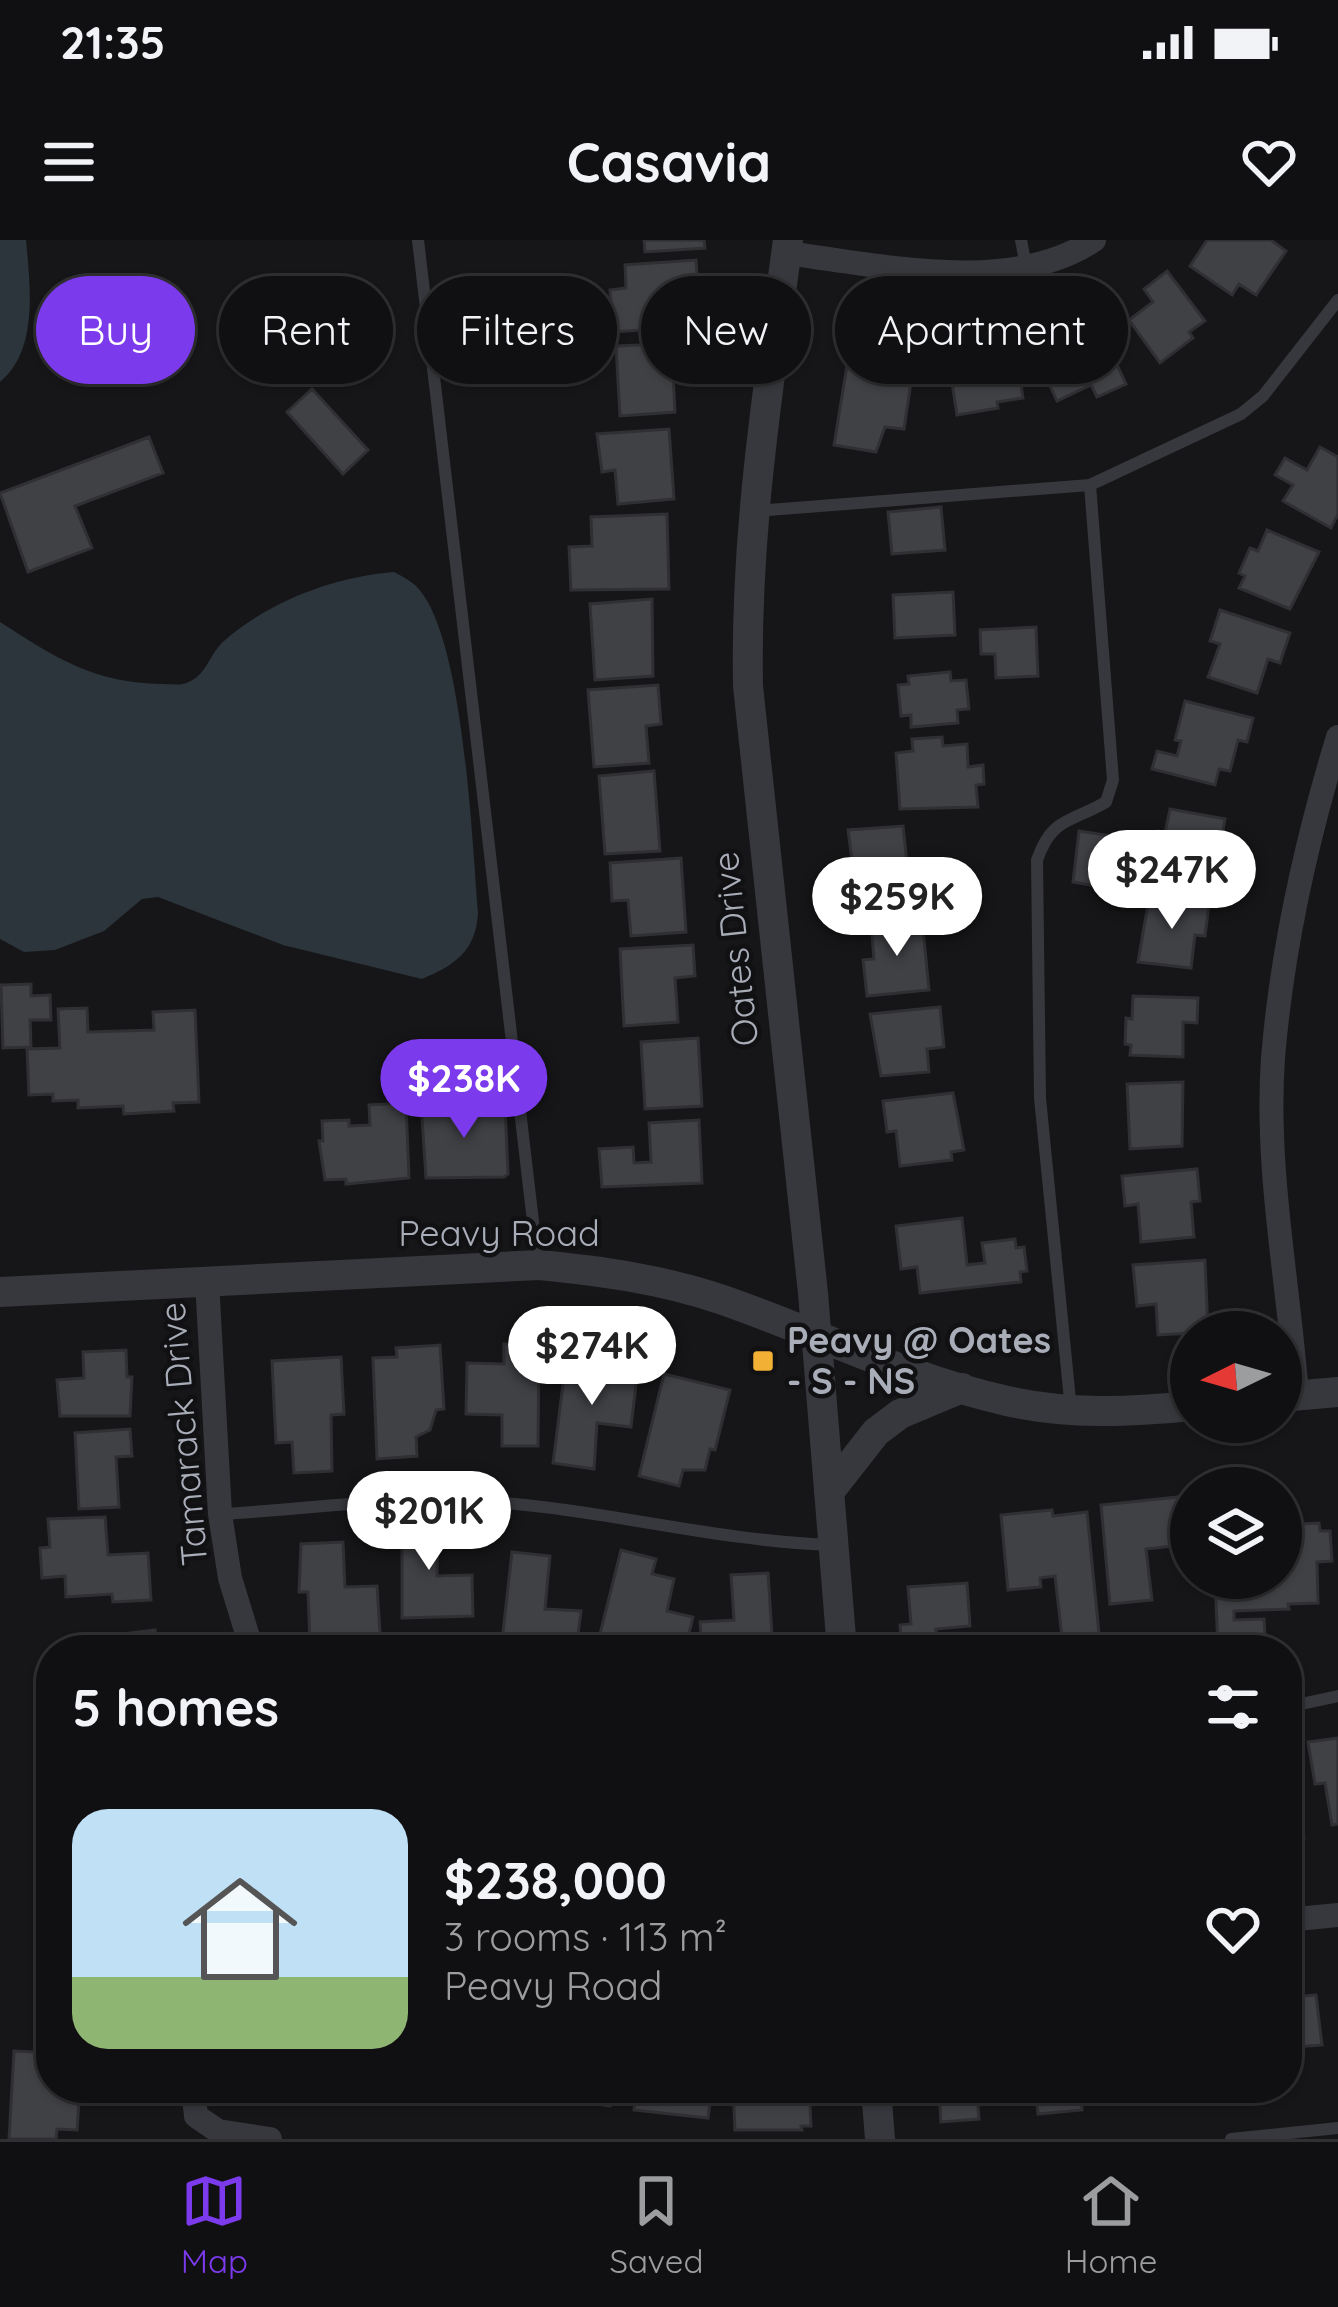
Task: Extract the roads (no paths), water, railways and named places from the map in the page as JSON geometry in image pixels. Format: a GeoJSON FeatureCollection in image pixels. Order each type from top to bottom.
{"type":"FeatureCollection","features":[{"type":"Feature","properties":{"kind":"street"},"geometry":{"type":"LineString","coordinates":[[787,246],[918,271],[972,272],[1026,266],[1075,253],[1094,240]]}},
{"type":"Feature","properties":{"kind":"street","name":"Oates Drive"},"geometry":{"type":"LineString","coordinates":[[787,246],[746,590],[751,732],[816,1337],[841,1635]]}},
{"type":"Feature","properties":{"kind":"street"},"geometry":{"type":"LineString","coordinates":[[1284,1311],[1273,1061],[1308,832],[1338,736]]}},
{"type":"Feature","properties":{"kind":"street","name":"Peavy Road"},"geometry":{"type":"LineString","coordinates":[[0,1292],[539,1265],[623,1274],[718,1299],[1008,1402],[1071,1411],[1170,1407]]}},
{"type":"Feature","properties":{"kind":"street","name":"Tamarack Drive"},"geometry":{"type":"LineString","coordinates":[[206,1281],[220,1514],[230,1578],[247,1635]]}},
{"type":"Feature","properties":{"kind":"street"},"geometry":{"type":"LineString","coordinates":[[829,1492],[876,1432],[899,1414],[962,1388]]}},
{"type":"Feature","properties":{"kind":"street"},"geometry":{"type":"LineString","coordinates":[[1302,1395],[1338,1392]]}},
{"type":"Feature","properties":{"kind":"street"},"geometry":{"type":"LineString","coordinates":[[1302,1919],[1338,1915]]}},
{"type":"Feature","properties":{"kind":"street"},"geometry":{"type":"LineString","coordinates":[[193,2103],[194,2122],[269,2139]]}},
{"type":"Feature","properties":{"kind":"street"},"geometry":{"type":"LineString","coordinates":[[877,2103],[880,2139]]}},
{"type":"Feature","properties":{"kind":"lane"},"geometry":{"type":"LineString","coordinates":[[418,240],[539,1265]]}},
{"type":"Feature","properties":{"kind":"lane"},"geometry":{"type":"LineString","coordinates":[[1021,240],[1026,266]]}},
{"type":"Feature","properties":{"kind":"lane"},"geometry":{"type":"LineString","coordinates":[[753,512],[1090,485],[1240,414],[1263,396],[1338,300]]}},
{"type":"Feature","properties":{"kind":"lane"},"geometry":{"type":"LineString","coordinates":[[1071,1411],[1040,1098],[1037,860],[1046,835],[1060,821],[1106,802],[1113,780],[1090,485]]}},
{"type":"Feature","properties":{"kind":"lane"},"geometry":{"type":"LineString","coordinates":[[220,1514],[450,1500],[554,1510],[769,1543],[834,1545]]}},
{"type":"Feature","properties":{"kind":"lane"},"geometry":{"type":"LineString","coordinates":[[1302,1704],[1338,1696]]}},
{"type":"Feature","properties":{"kind":"lane"},"geometry":{"type":"LineString","coordinates":[[1231,2139],[1338,2128]]}},
{"type":"Feature","properties":{"kind":"place","name":"Peavy @ Oates - S - NS"},"geometry":{"type":"Point","coordinates":[763,1361]}}]}
